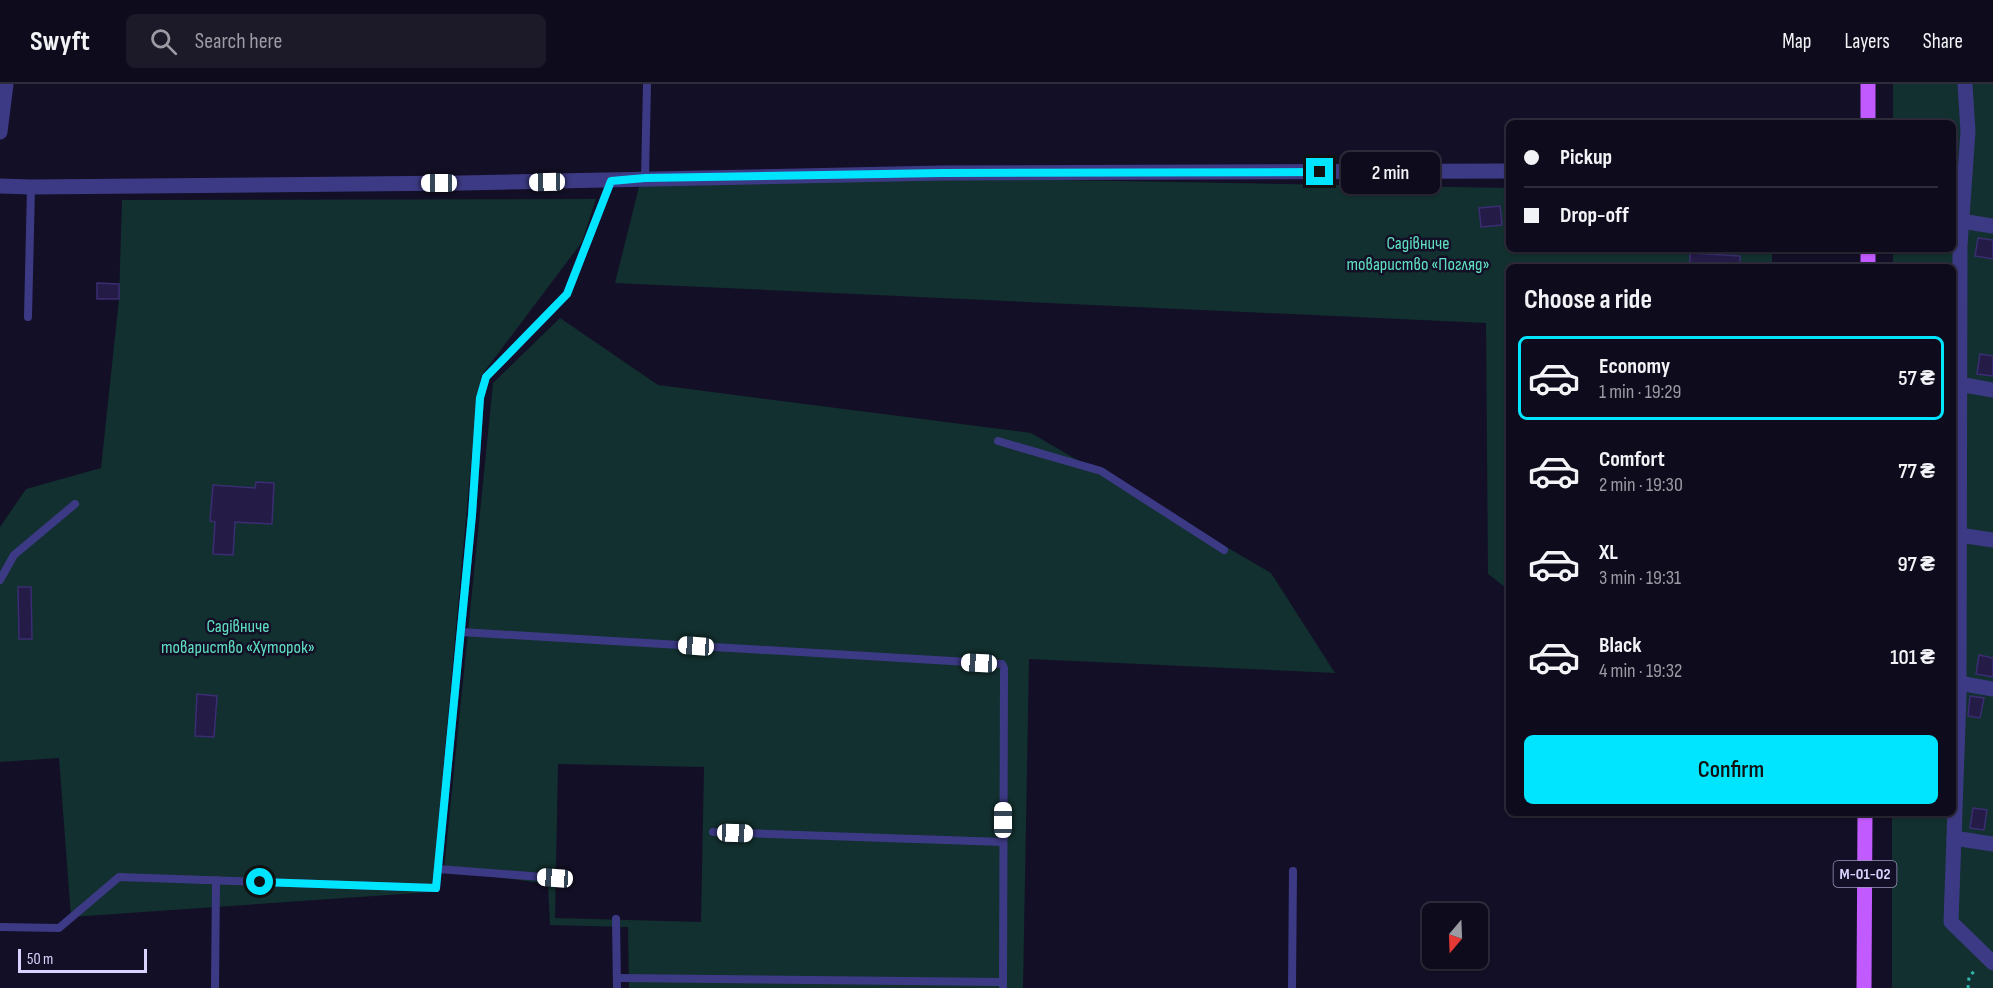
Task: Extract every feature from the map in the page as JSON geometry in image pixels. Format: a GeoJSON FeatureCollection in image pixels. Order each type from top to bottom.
{"type":"FeatureCollection","features":[{"type":"Feature","properties":{"kind":"main road"},"geometry":{"type":"LineString","coordinates":[[1868,84],[1868,120]]}},
{"type":"Feature","properties":{"kind":"main road","name":"М-01-02"},"geometry":{"type":"LineString","coordinates":[[1864,988],[1865,816]]}},
{"type":"Feature","properties":{"kind":"street"},"geometry":{"type":"LineString","coordinates":[[0,132],[6,84]]}},
{"type":"Feature","properties":{"kind":"street"},"geometry":{"type":"LineString","coordinates":[[1956,776],[1959,683],[1956,535],[1961,221],[1968,131],[1965,84]]}},
{"type":"Feature","properties":{"kind":"street"},"geometry":{"type":"LineString","coordinates":[[0,186],[611,181],[645,178],[954,173],[1506,171]]}},
{"type":"Feature","properties":{"kind":"street"},"geometry":{"type":"LineString","coordinates":[[1961,221],[1993,226]]}},
{"type":"Feature","properties":{"kind":"street"},"geometry":{"type":"LineString","coordinates":[[1959,384],[1993,390]]}},
{"type":"Feature","properties":{"kind":"street"},"geometry":{"type":"LineString","coordinates":[[1956,535],[1993,540]]}},
{"type":"Feature","properties":{"kind":"street"},"geometry":{"type":"LineString","coordinates":[[1959,683],[1993,689]]}},
{"type":"Feature","properties":{"kind":"street"},"geometry":{"type":"LineString","coordinates":[[1955,816],[1952,922],[1989,959]]}},
{"type":"Feature","properties":{"kind":"street"},"geometry":{"type":"LineString","coordinates":[[1954,838],[1993,844]]}},
{"type":"Feature","properties":{"kind":"lane"},"geometry":{"type":"LineString","coordinates":[[645,178],[647,84]]}},
{"type":"Feature","properties":{"kind":"lane"},"geometry":{"type":"LineString","coordinates":[[0,927],[59,928],[119,877],[436,888],[472,515],[480,398],[486,377],[567,294],[611,181]]}},
{"type":"Feature","properties":{"kind":"lane"},"geometry":{"type":"LineString","coordinates":[[28,317],[31,187]]}},
{"type":"Feature","properties":{"kind":"lane"},"geometry":{"type":"LineString","coordinates":[[998,441],[1101,471],[1224,550]]}},
{"type":"Feature","properties":{"kind":"lane"},"geometry":{"type":"LineString","coordinates":[[0,580],[14,555],[75,504]]}},
{"type":"Feature","properties":{"kind":"lane"},"geometry":{"type":"LineString","coordinates":[[461,632],[1002,664],[1004,668],[1003,985],[617,978]]}},
{"type":"Feature","properties":{"kind":"lane"},"geometry":{"type":"LineString","coordinates":[[713,832],[1003,842]]}},
{"type":"Feature","properties":{"kind":"lane"},"geometry":{"type":"LineString","coordinates":[[438,869],[555,878]]}},
{"type":"Feature","properties":{"kind":"lane"},"geometry":{"type":"LineString","coordinates":[[1292,988],[1293,871]]}},
{"type":"Feature","properties":{"kind":"lane"},"geometry":{"type":"LineString","coordinates":[[215,988],[216,880]]}},
{"type":"Feature","properties":{"kind":"lane"},"geometry":{"type":"LineString","coordinates":[[616,919],[617,988]]}},
{"type":"Feature","properties":{"kind":"path"},"geometry":{"type":"LineString","coordinates":[[1968,988],[1969,977],[1989,959]]}},
{"type":"Feature","properties":{"kind":"green space"},"geometry":{"type":"Polygon","coordinates":[[[1893,84],[1993,84],[1993,988],[1892,988],[1892,816],[1956,816],[1956,264],[1893,264],[1893,252],[1956,252],[1956,120],[1893,120],[1893,84]]]}},
{"type":"Feature","properties":{"kind":"green space","name":"Садівниче товариство «Погляд»"},"geometry":{"type":"Polygon","coordinates":[[[897,177],[1506,188],[1506,252],[1772,252],[1772,264],[1506,264],[1506,588],[1488,574],[1486,323],[615,283],[640,183],[897,177]]]}},
{"type":"Feature","properties":{"kind":"green space","name":"Садівниче товариство «Хуторок»"},"geometry":{"type":"Polygon","coordinates":[[[596,199],[582,242],[481,376],[475,419],[432,892],[71,917],[59,758],[0,762],[0,527],[26,489],[101,468],[119,299],[122,200],[596,199]]]}},
{"type":"Feature","properties":{"kind":"green space"},"geometry":{"type":"Polygon","coordinates":[[[560,318],[658,385],[1031,433],[1271,573],[1335,673],[1029,659],[1023,988],[629,988],[628,927],[550,925],[548,884],[444,870],[493,383],[560,318]],[[558,764],[555,918],[701,922],[704,767],[558,764]]]}},
{"type":"Feature","properties":{"kind":"building"},"geometry":{"type":"Polygon","coordinates":[[[1500,206],[1502,225],[1481,227],[1479,208],[1500,206]]]}},
{"type":"Feature","properties":{"kind":"building"},"geometry":{"type":"Polygon","coordinates":[[[1978,238],[1993,240],[1993,259],[1975,256],[1978,238]]]}},
{"type":"Feature","properties":{"kind":"building"},"geometry":{"type":"Polygon","coordinates":[[[1690,253],[1740,256],[1740,264],[1690,264],[1690,253]]]}},
{"type":"Feature","properties":{"kind":"building"},"geometry":{"type":"Polygon","coordinates":[[[97,283],[119,284],[119,299],[97,299],[97,283]]]}},
{"type":"Feature","properties":{"kind":"building"},"geometry":{"type":"Polygon","coordinates":[[[1980,354],[1993,356],[1993,376],[1977,374],[1980,354]]]}},
{"type":"Feature","properties":{"kind":"building"},"geometry":{"type":"Polygon","coordinates":[[[256,482],[274,483],[272,524],[235,522],[233,555],[213,554],[215,522],[210,521],[213,485],[255,488],[256,482]]]}},
{"type":"Feature","properties":{"kind":"building"},"geometry":{"type":"Polygon","coordinates":[[[18,587],[31,587],[32,639],[19,639],[18,587]]]}},
{"type":"Feature","properties":{"kind":"building"},"geometry":{"type":"Polygon","coordinates":[[[1979,655],[1993,658],[1993,677],[1976,674],[1979,655]]]}},
{"type":"Feature","properties":{"kind":"building"},"geometry":{"type":"Polygon","coordinates":[[[197,694],[217,696],[214,737],[195,736],[197,694]]]}},
{"type":"Feature","properties":{"kind":"building"},"geometry":{"type":"Polygon","coordinates":[[[1970,696],[1984,698],[1980,718],[1968,716],[1970,696]]]}},
{"type":"Feature","properties":{"kind":"building"},"geometry":{"type":"Polygon","coordinates":[[[1973,808],[1987,810],[1984,830],[1970,828],[1973,808]]]}},
{"type":"Feature","properties":{"kind":"route"},"geometry":{"type":"LineString","coordinates":[[260,882],[436,888],[472,515],[480,398],[486,377],[567,294],[611,181],[645,178],[942,173],[1320,172]]}}]}
